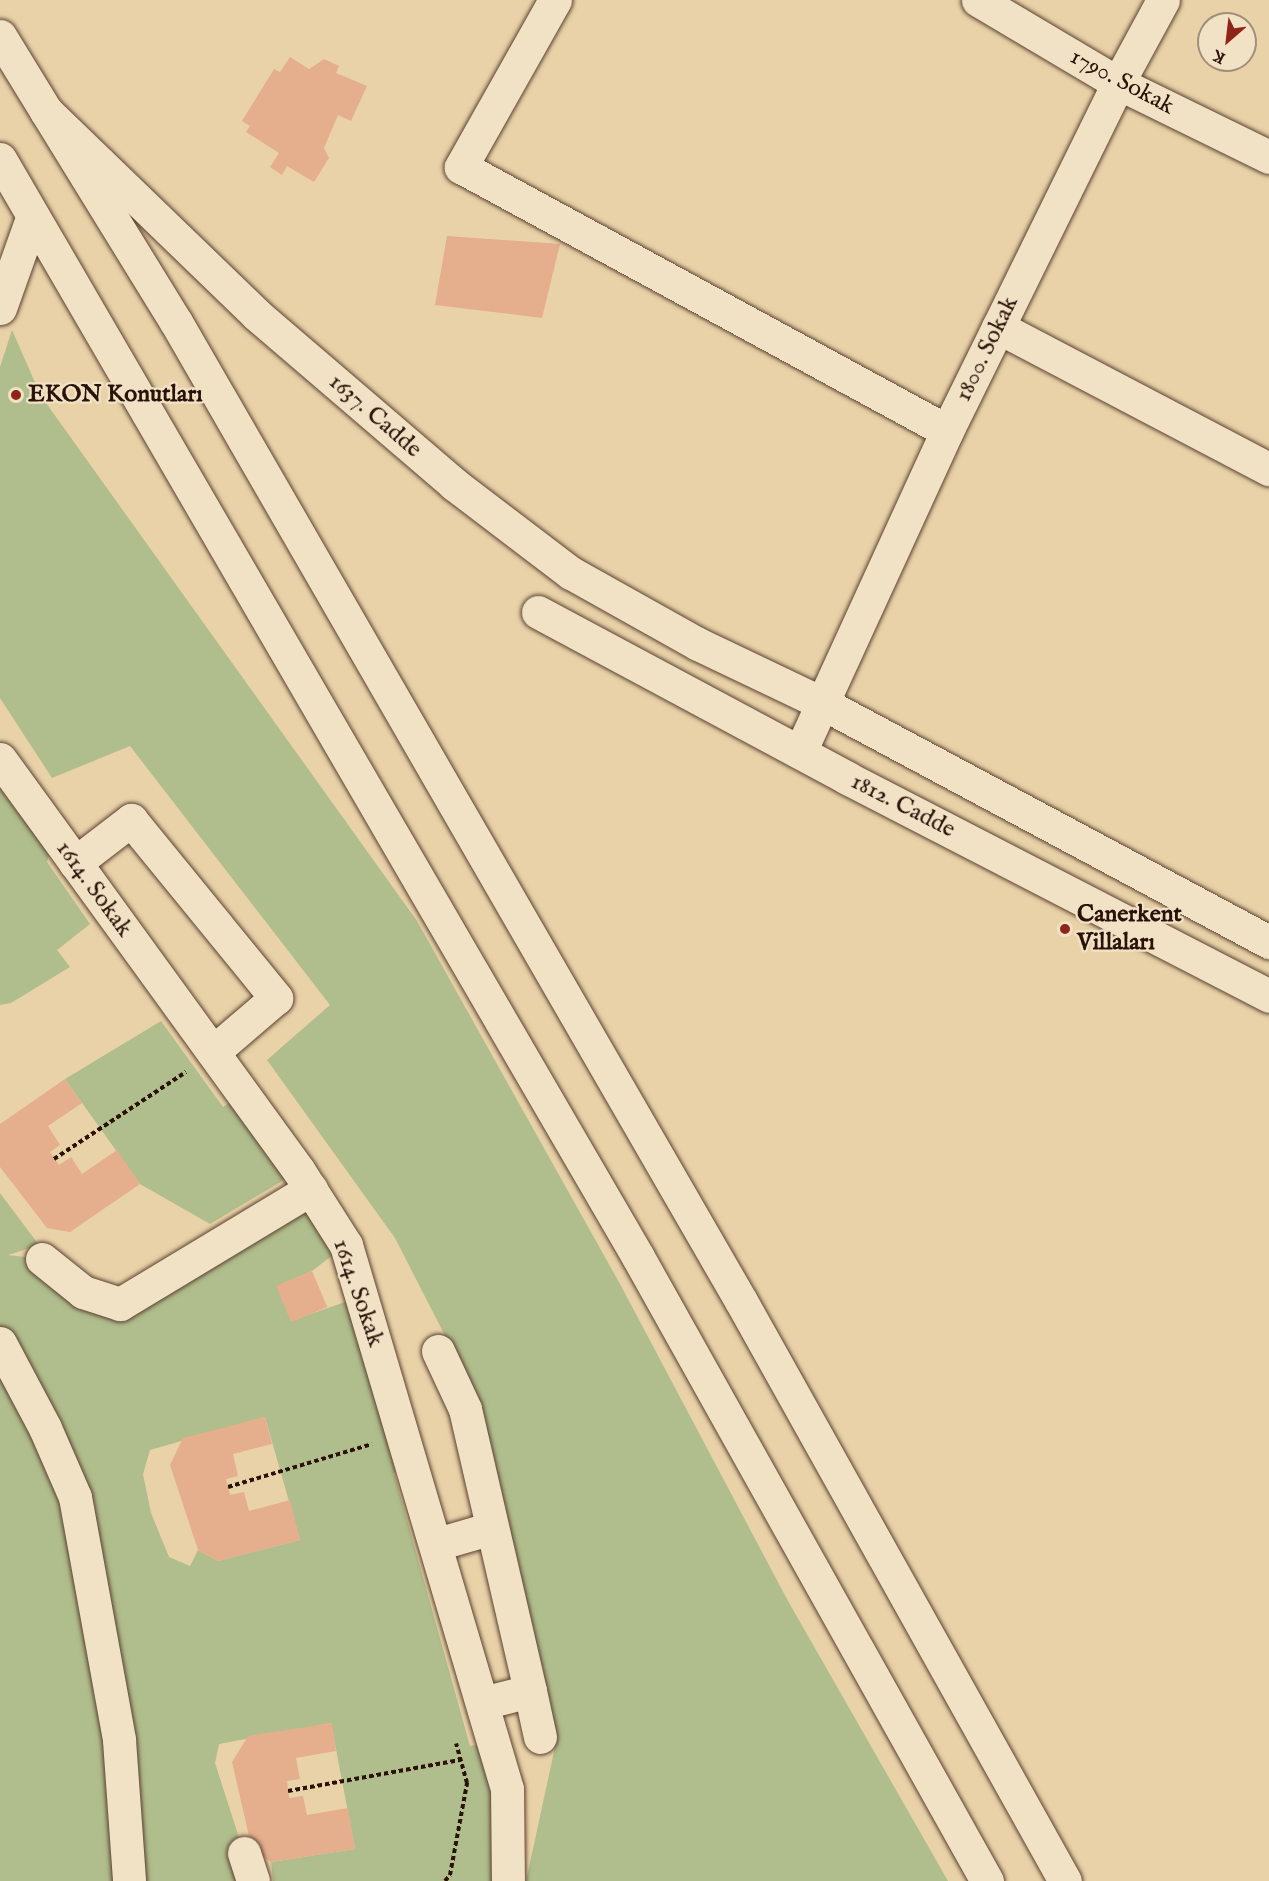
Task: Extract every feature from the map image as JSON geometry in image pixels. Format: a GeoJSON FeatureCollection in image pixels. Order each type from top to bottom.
{"type":"FeatureCollection","features":[{"type":"Feature","properties":{"kind":"street"},"geometry":{"type":"LineString","coordinates":[[555,0],[461,166],[947,431]]}},
{"type":"Feature","properties":{"kind":"street","name":"1790. Sokak"},"geometry":{"type":"LineString","coordinates":[[978,0],[1118,83],[1269,157]]}},
{"type":"Feature","properties":{"kind":"street","name":"1800. Sokak"},"geometry":{"type":"LineString","coordinates":[[800,752],[824,704],[947,431],[1118,83],[1162,0]]}},
{"type":"Feature","properties":{"kind":"street","name":"1637. Cadde"},"geometry":{"type":"LineString","coordinates":[[0,36],[46,111],[257,315],[454,484],[571,573],[698,644],[824,704]]}},
{"type":"Feature","properties":{"kind":"street"},"geometry":{"type":"LineString","coordinates":[[46,111],[182,332],[735,1291],[1065,1881]]}},
{"type":"Feature","properties":{"kind":"street"},"geometry":{"type":"LineString","coordinates":[[0,159],[32,218],[638,1257],[987,1881]]}},
{"type":"Feature","properties":{"kind":"street"},"geometry":{"type":"LineString","coordinates":[[0,308],[32,218]]}},
{"type":"Feature","properties":{"kind":"street"},"geometry":{"type":"LineString","coordinates":[[998,327],[1269,469]]}},
{"type":"Feature","properties":{"kind":"street","name":"1812. Cadde"},"geometry":{"type":"LineString","coordinates":[[538,612],[800,752],[1269,996]]}},
{"type":"Feature","properties":{"kind":"street"},"geometry":{"type":"LineString","coordinates":[[824,704],[1269,942]]}},
{"type":"Feature","properties":{"kind":"street","name":"1614. Sokak"},"geometry":{"type":"LineString","coordinates":[[0,759],[311,1189],[346,1245],[437,1544],[507,1789],[508,1881]]}},
{"type":"Feature","properties":{"kind":"street"},"geometry":{"type":"LineString","coordinates":[[75,863],[131,820],[276,998],[213,1052]]}},
{"type":"Feature","properties":{"kind":"street"},"geometry":{"type":"LineString","coordinates":[[42,1259],[83,1292],[120,1304],[311,1189]]}},
{"type":"Feature","properties":{"kind":"street"},"geometry":{"type":"LineString","coordinates":[[0,1343],[45,1428],[75,1497],[119,1740],[129,1881]]}},
{"type":"Feature","properties":{"kind":"street"},"geometry":{"type":"LineString","coordinates":[[438,1351],[465,1409],[540,1737]]}},
{"type":"Feature","properties":{"kind":"street"},"geometry":{"type":"LineString","coordinates":[[437,1544],[492,1528]]}},
{"type":"Feature","properties":{"kind":"street"},"geometry":{"type":"LineString","coordinates":[[483,1702],[531,1691]]}},
{"type":"Feature","properties":{"kind":"path"},"geometry":{"type":"LineString","coordinates":[[179,1063],[193,1082]]}},
{"type":"Feature","properties":{"kind":"path"},"geometry":{"type":"LineString","coordinates":[[54,1159],[186,1072]]}},
{"type":"Feature","properties":{"kind":"path"},"geometry":{"type":"LineString","coordinates":[[228,1487],[378,1442]]}},
{"type":"Feature","properties":{"kind":"path"},"geometry":{"type":"LineString","coordinates":[[445,1881],[450,1875],[467,1783],[455,1737]]}},
{"type":"Feature","properties":{"kind":"path"},"geometry":{"type":"LineString","coordinates":[[288,1791],[461,1760]]}},
{"type":"Feature","properties":{"kind":"green space"},"geometry":{"type":"Polygon","coordinates":[[[12,330],[41,396],[417,921],[620,1284],[788,1601],[948,1881],[526,1881],[555,1747],[480,1404],[395,1238],[267,1060],[330,1005],[130,746],[52,778],[0,698],[0,367],[12,330]]]}},
{"type":"Feature","properties":{"kind":"green space"},"geometry":{"type":"Polygon","coordinates":[[[0,774],[52,845],[47,862],[90,924],[57,950],[70,967],[11,1003],[0,1005],[0,774]]]}},
{"type":"Feature","properties":{"kind":"green space"},"geometry":{"type":"Polygon","coordinates":[[[161,1021],[223,1107],[243,1094],[299,1171],[210,1224],[140,1184],[65,1079],[161,1021]]]}},
{"type":"Feature","properties":{"kind":"green space"},"geometry":{"type":"Polygon","coordinates":[[[311,1189],[346,1245],[312,1271],[277,1286],[291,1321],[362,1296],[413,1466],[394,1473],[470,1746],[494,1742],[508,1881],[273,1881],[271,1862],[355,1849],[331,1723],[219,1744],[215,1763],[253,1881],[0,1881],[0,1193],[39,1245],[8,1255],[42,1259],[120,1304],[311,1189]],[[265,1417],[150,1450],[143,1474],[151,1513],[169,1557],[190,1566],[198,1550],[218,1561],[300,1540],[265,1417]]]}},
{"type":"Feature","properties":{"kind":"building"},"geometry":{"type":"Polygon","coordinates":[[[290,57],[309,69],[324,59],[339,66],[336,73],[367,86],[351,121],[338,115],[324,148],[329,158],[314,182],[287,166],[282,175],[270,167],[279,153],[246,132],[250,126],[242,121],[274,69],[280,72],[290,57]]]}},
{"type":"Feature","properties":{"kind":"building"},"geometry":{"type":"Polygon","coordinates":[[[447,236],[560,244],[542,318],[435,305],[447,236]]]}},
{"type":"Feature","properties":{"kind":"building"},"geometry":{"type":"Polygon","coordinates":[[[65,1079],[82,1103],[48,1126],[60,1145],[50,1152],[59,1165],[71,1157],[82,1174],[117,1150],[140,1184],[70,1232],[47,1228],[0,1167],[0,1124],[65,1079]]]}},
{"type":"Feature","properties":{"kind":"building"},"geometry":{"type":"Polygon","coordinates":[[[312,1271],[327,1307],[291,1322],[276,1286],[312,1271]]]}},
{"type":"Feature","properties":{"kind":"building"},"geometry":{"type":"Polygon","coordinates":[[[265,1417],[272,1444],[233,1454],[238,1476],[226,1479],[230,1495],[244,1492],[249,1511],[290,1500],[300,1540],[218,1561],[198,1550],[170,1465],[183,1438],[265,1417]]]}},
{"type":"Feature","properties":{"kind":"building"},"geometry":{"type":"Polygon","coordinates":[[[332,1723],[336,1751],[296,1758],[300,1779],[287,1781],[289,1798],[303,1796],[307,1815],[348,1808],[355,1849],[271,1862],[252,1849],[232,1762],[248,1736],[332,1723]]]}},
{"type":"Feature","properties":{"kind":"place","name":"EKON Konutları"},"geometry":{"type":"Point","coordinates":[16,395]}},
{"type":"Feature","properties":{"kind":"place","name":"Canerkent Villaları"},"geometry":{"type":"Point","coordinates":[1065,929]}}]}
